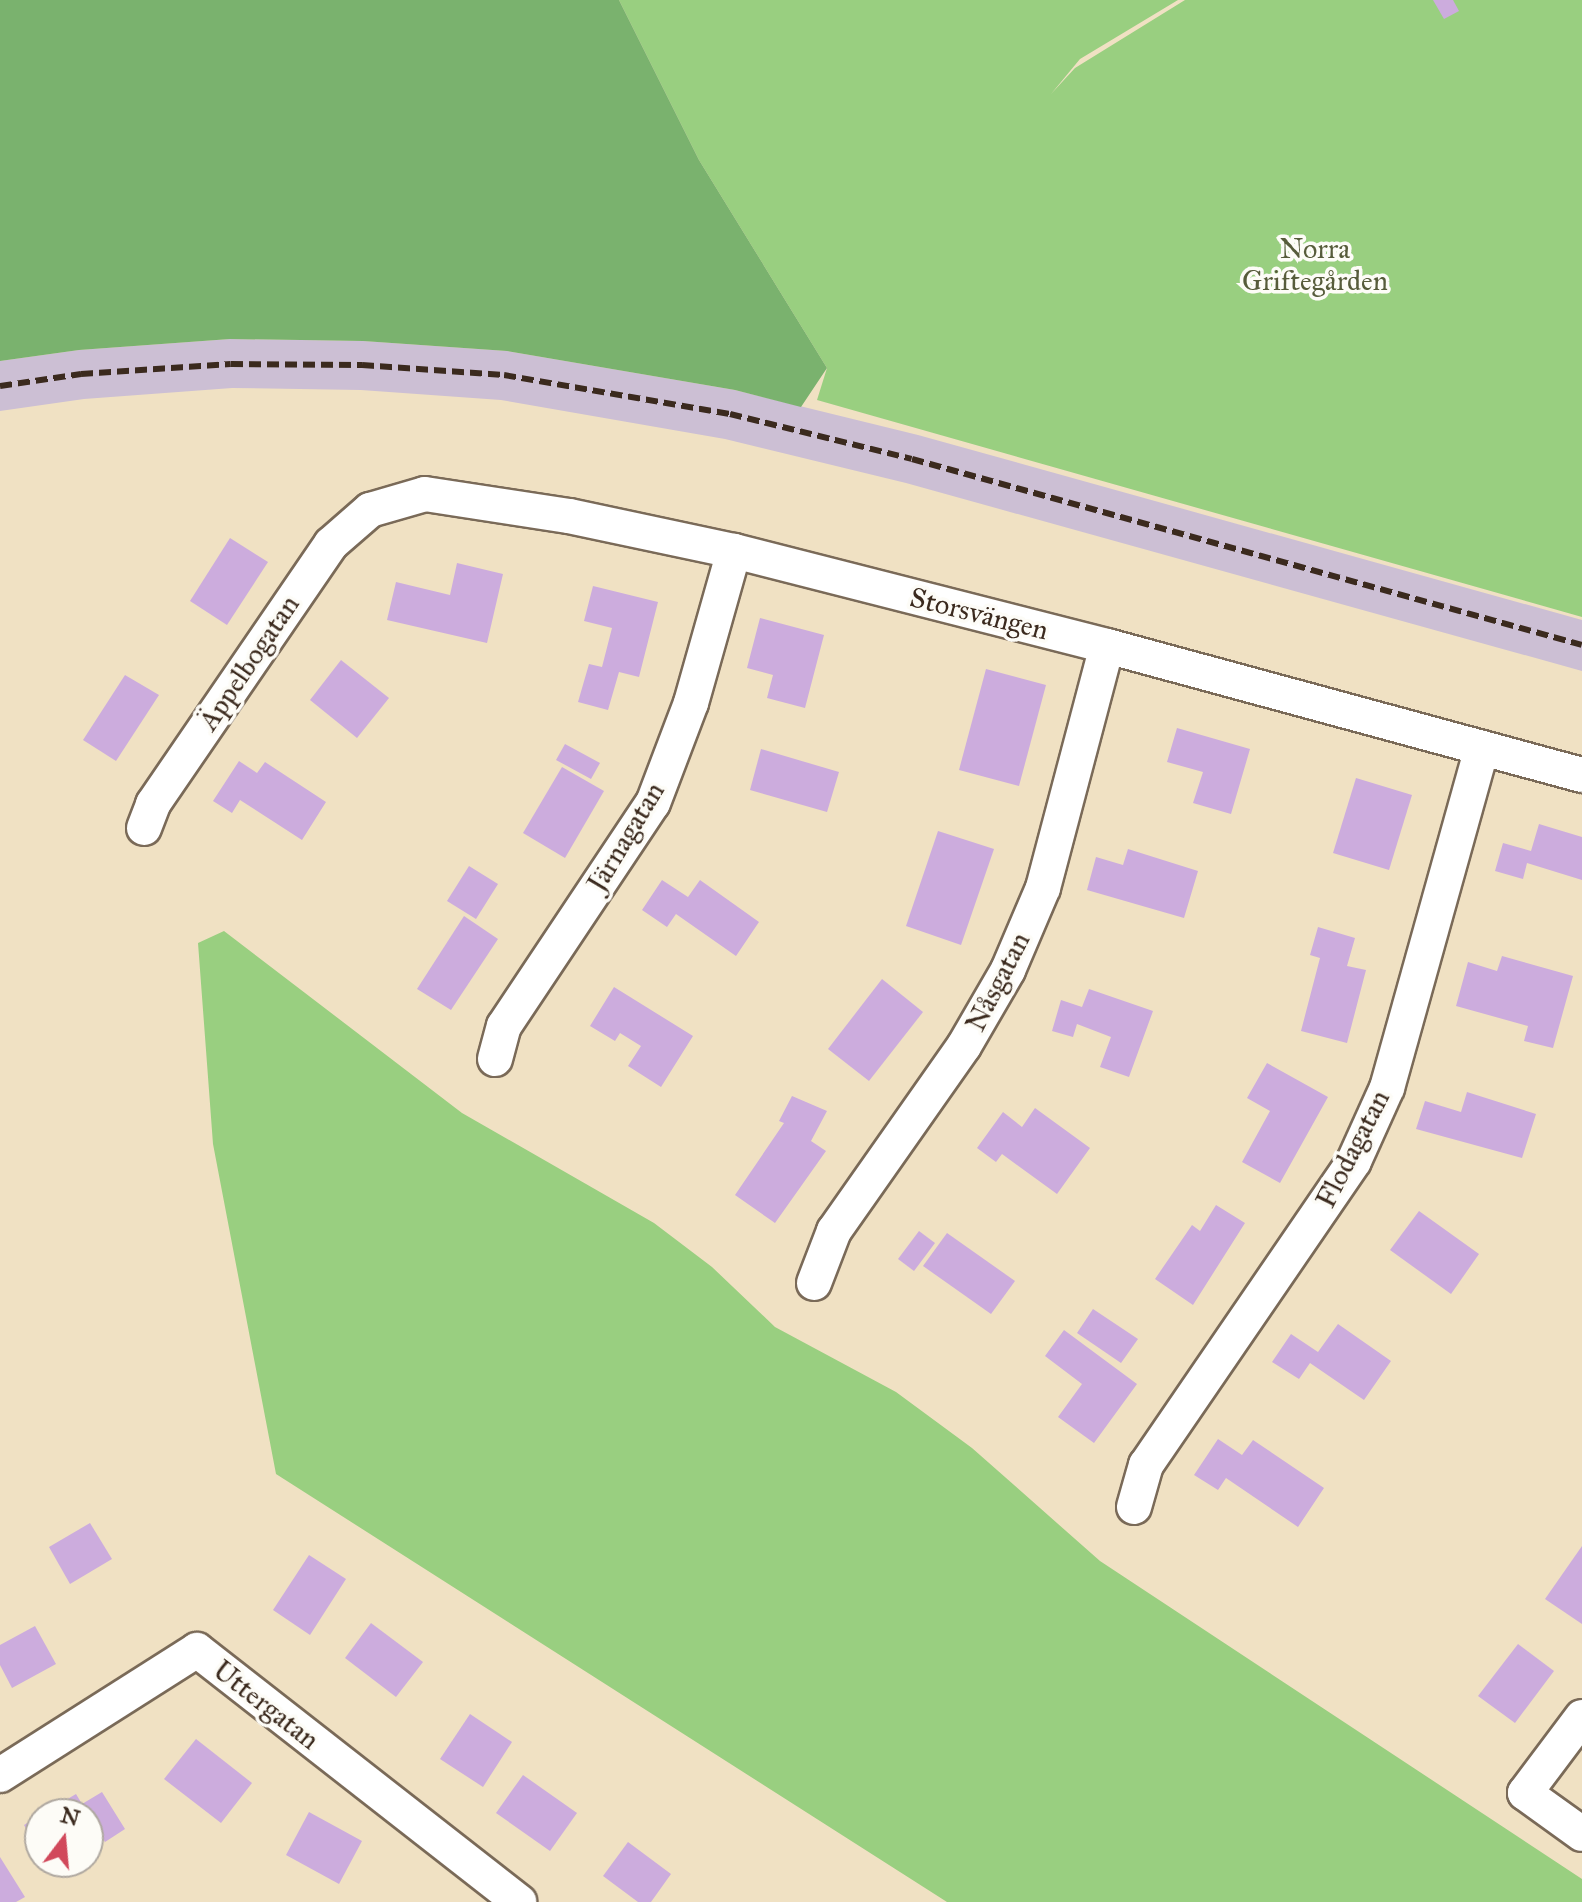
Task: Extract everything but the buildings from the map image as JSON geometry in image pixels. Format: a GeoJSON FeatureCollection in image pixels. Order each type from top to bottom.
{"type":"FeatureCollection","features":[{"type":"Feature","properties":{"kind":"street","name":"Storsvängen"},"geometry":{"type":"LineString","coordinates":[[370,510],[425,494],[569,516],[734,551],[1107,646],[1582,775]]}},
{"type":"Feature","properties":{"kind":"street","name":"Äppelbogatan"},"geometry":{"type":"LineString","coordinates":[[144,828],[153,804],[331,544],[370,510]]}},
{"type":"Feature","properties":{"kind":"street","name":"Järnagatan"},"geometry":{"type":"LineString","coordinates":[[495,1059],[504,1026],[653,803],[691,703],[734,551]]}},
{"type":"Feature","properties":{"kind":"street","name":"Nåsgatan"},"geometry":{"type":"LineString","coordinates":[[814,1283],[834,1231],[964,1046],[1008,970],[1043,888],[1107,646]]}},
{"type":"Feature","properties":{"kind":"street","name":"Flodagatan"},"geometry":{"type":"LineString","coordinates":[[1134,1507],[1146,1465],[1354,1161],[1387,1088],[1482,748]]}},
{"type":"Feature","properties":{"kind":"street","name":"Uttergatan"},"geometry":{"type":"LineString","coordinates":[[0,1775],[197,1650],[498,1896]]}},
{"type":"Feature","properties":{"kind":"street"},"geometry":{"type":"LineString","coordinates":[[1582,1717],[1525,1793],[1582,1834]]}},
{"type":"Feature","properties":{"kind":"shaded area"},"geometry":{"type":"Polygon","coordinates":[[[230,339],[363,341],[507,351],[735,390],[918,435],[1582,620],[1582,671],[906,483],[725,439],[501,400],[361,390],[232,388],[84,399],[0,411],[0,361],[79,350],[230,339]]]}},
{"type":"Feature","properties":{"kind":"green space"},"geometry":{"type":"Polygon","coordinates":[[[0,0],[619,0],[699,160],[827,368],[801,407],[735,390],[507,351],[363,341],[230,339],[79,350],[0,361],[0,0]]]}},
{"type":"Feature","properties":{"kind":"green space","name":"Norra Griftegården"},"geometry":{"type":"Polygon","coordinates":[[[619,0],[1178,0],[1080,59],[1051,94],[1075,68],[1185,0],[1582,0],[1582,617],[817,400],[827,368],[699,160],[619,0]]]}},
{"type":"Feature","properties":{"kind":"green space"},"geometry":{"type":"Polygon","coordinates":[[[224,931],[462,1113],[654,1223],[712,1267],[775,1327],[896,1392],[972,1448],[1100,1561],[1582,1879],[1582,1902],[947,1902],[276,1474],[213,1144],[198,943],[224,931]]]}},
{"type":"Feature","properties":{"kind":"railway"},"geometry":{"type":"LineString","coordinates":[[0,386],[81,374],[231,364],[362,365],[504,375],[730,414],[912,459],[1582,645]]}}]}
